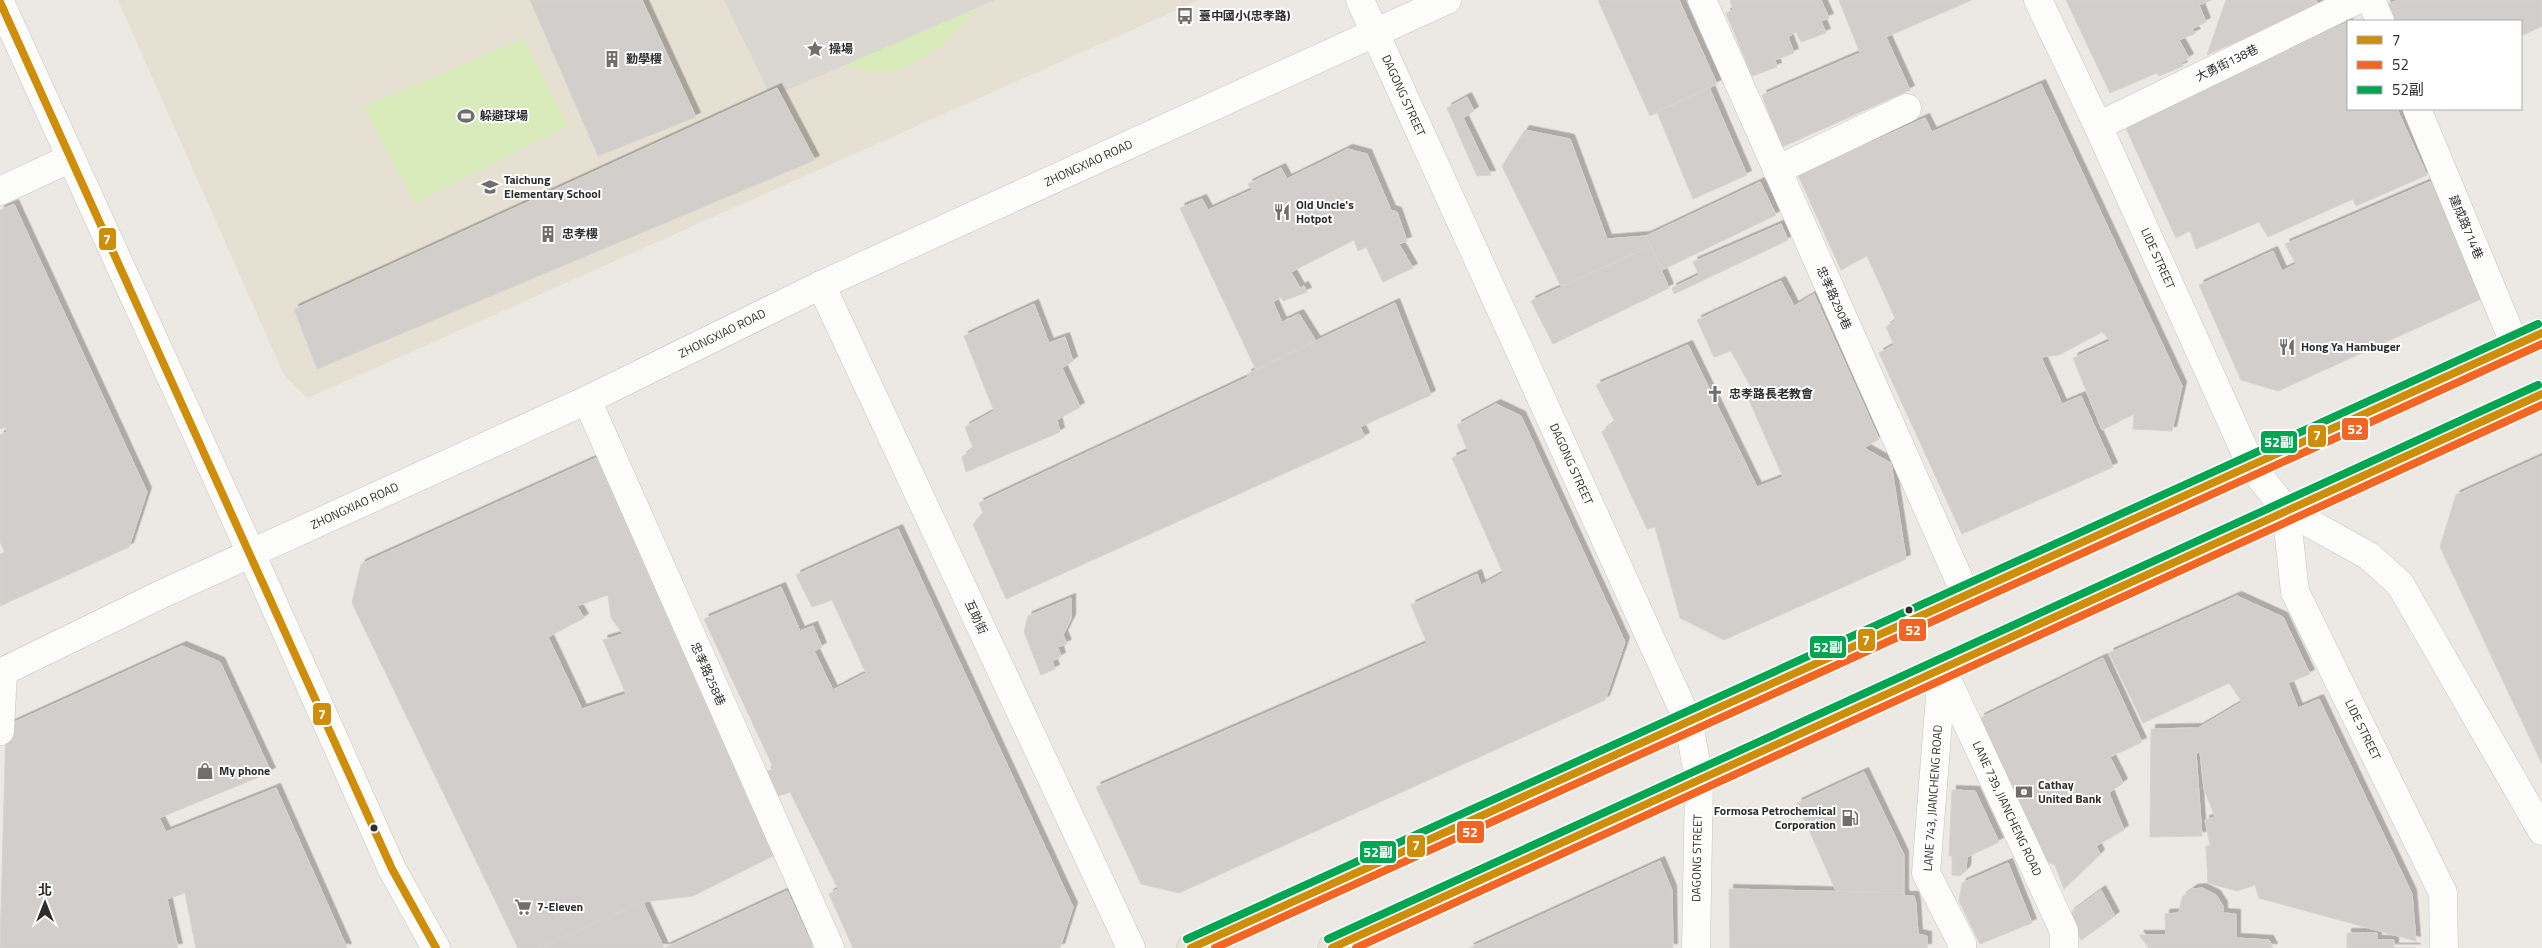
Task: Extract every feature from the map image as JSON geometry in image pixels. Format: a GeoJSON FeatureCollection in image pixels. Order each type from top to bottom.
{"type":"FeatureCollection","features":[{"type":"Feature","properties":{"kind":"main road"},"geometry":{"type":"LineString","coordinates":[[1191,948],[1689,723],[1966,595],[2252,467],[2542,333]]}},
{"type":"Feature","properties":{"kind":"main road"},"geometry":{"type":"LineString","coordinates":[[1332,948],[2542,394]]}},
{"type":"Feature","properties":{"kind":"street","name":"DAGONG STREET"},"geometry":{"type":"LineString","coordinates":[[1360,0],[1689,723],[1699,781],[1696,948]]}},
{"type":"Feature","properties":{"kind":"street","name":"ZHONGXIAO ROAD"},"geometry":{"type":"LineString","coordinates":[[1,672],[251,553],[587,400],[821,285],[1447,0]]}},
{"type":"Feature","properties":{"kind":"street","name":"忠孝路290巷"},"geometry":{"type":"LineString","coordinates":[[1702,0],[1966,595]]}},
{"type":"Feature","properties":{"kind":"street","name":"LIDE STREET"},"geometry":{"type":"LineString","coordinates":[[2038,0],[2098,126],[2252,467],[2286,510],[2369,556],[2400,584],[2542,831]]}},
{"type":"Feature","properties":{"kind":"street","name":"大勇街138巷"},"geometry":{"type":"LineString","coordinates":[[2098,126],[2357,0]]}},
{"type":"Feature","properties":{"kind":"street"},"geometry":{"type":"LineString","coordinates":[[2371,0],[2380,20]]}},
{"type":"Feature","properties":{"kind":"street"},"geometry":{"type":"LineString","coordinates":[[0,2],[251,553],[392,869],[436,948]]}},
{"type":"Feature","properties":{"kind":"street"},"geometry":{"type":"LineString","coordinates":[[1777,170],[1907,108]]}},
{"type":"Feature","properties":{"kind":"street","name":"建成路714巷"},"geometry":{"type":"LineString","coordinates":[[2417,110],[2515,345]]}},
{"type":"Feature","properties":{"kind":"street"},"geometry":{"type":"LineString","coordinates":[[0,191],[71,158]]}},
{"type":"Feature","properties":{"kind":"street","name":"互助街"},"geometry":{"type":"LineString","coordinates":[[821,285],[1131,948]]}},
{"type":"Feature","properties":{"kind":"street","name":"忠孝路258巷"},"geometry":{"type":"LineString","coordinates":[[587,400],[830,948]]}},
{"type":"Feature","properties":{"kind":"street","name":"LIDE STREET"},"geometry":{"type":"LineString","coordinates":[[2286,510],[2295,592],[2443,893],[2444,948]]}},
{"type":"Feature","properties":{"kind":"street","name":"LANE 743, JIANCHENG ROAD"},"geometry":{"type":"LineString","coordinates":[[1942,670],[1926,873],[1962,943],[1962,948]]}},
{"type":"Feature","properties":{"kind":"street","name":"LANE 739, JIANCHENG ROAD"},"geometry":{"type":"LineString","coordinates":[[1942,670],[2064,931],[2064,948]]}},
{"type":"Feature","properties":{"kind":"street"},"geometry":{"type":"LineString","coordinates":[[0,731],[1,672]]}},
{"type":"Feature","properties":{"kind":"shaded area","name":"Taichung Elementary School"},"geometry":{"type":"Polygon","coordinates":[[[118,0],[1199,0],[308,398],[284,375],[118,0]]]}},
{"type":"Feature","properties":{"kind":"shaded area","name":"操場"},"geometry":{"type":"Polygon","coordinates":[[[724,0],[995,0],[771,97],[724,0]]]}},
{"type":"Feature","properties":{"kind":"green space"},"geometry":{"type":"Polygon","coordinates":[[[983,0],[967,20],[945,42],[921,60],[897,70],[867,70],[846,66],[817,56],[983,0]]]}},
{"type":"Feature","properties":{"kind":"green space","name":"躲避球場"},"geometry":{"type":"Polygon","coordinates":[[[524,38],[568,126],[415,203],[363,107],[524,38]]]}},
{"type":"Feature","properties":{"kind":"building","name":"勤學樓"},"geometry":{"type":"Polygon","coordinates":[[[530,0],[642,0],[696,117],[598,156],[530,0]]]}},
{"type":"Feature","properties":{"kind":"building"},"geometry":{"type":"Polygon","coordinates":[[[1598,0],[1679,0],[1717,84],[1650,116],[1598,0]]]}},
{"type":"Feature","properties":{"kind":"building"},"geometry":{"type":"Polygon","coordinates":[[[1730,0],[1821,0],[1829,18],[1821,21],[1826,33],[1801,42],[1796,32],[1788,37],[1794,53],[1775,60],[1777,67],[1752,76],[1726,13],[1733,10],[1730,0]]]}},
{"type":"Feature","properties":{"kind":"building"},"geometry":{"type":"Polygon","coordinates":[[[1839,0],[1972,0],[1886,37],[1910,90],[1782,147],[1762,95],[1860,53],[1839,0]]]}},
{"type":"Feature","properties":{"kind":"building"},"geometry":{"type":"Polygon","coordinates":[[[2066,0],[2211,0],[2199,5],[2206,22],[2192,29],[2196,33],[2179,40],[2189,58],[2181,63],[2183,66],[2159,76],[2157,73],[2110,93],[2066,0]]]}},
{"type":"Feature","properties":{"kind":"building"},"geometry":{"type":"Polygon","coordinates":[[[2226,0],[2316,0],[2318,5],[2207,55],[2226,0]]]}},
{"type":"Feature","properties":{"kind":"building"},"geometry":{"type":"Polygon","coordinates":[[[2398,0],[2542,0],[2542,26],[2522,36],[2522,20],[2393,20],[2386,5],[2398,0]]]}},
{"type":"Feature","properties":{"kind":"building"},"geometry":{"type":"Polygon","coordinates":[[[2347,22],[2347,110],[2397,110],[2427,175],[2356,206],[2353,199],[2268,237],[2259,222],[2196,249],[2190,231],[2176,238],[2125,126],[2347,22]]]}},
{"type":"Feature","properties":{"kind":"building"},"geometry":{"type":"Polygon","coordinates":[[[2041,84],[2182,386],[2172,431],[2133,429],[2134,414],[2102,430],[2073,358],[2110,341],[2102,332],[2059,355],[2041,357],[2062,404],[2081,396],[2113,467],[1962,534],[1879,353],[1894,345],[1886,327],[1896,320],[1867,256],[1841,270],[1798,175],[1925,118],[1932,132],[2041,84]]]}},
{"type":"Feature","properties":{"kind":"building"},"geometry":{"type":"Polygon","coordinates":[[[1709,87],[1747,175],[1693,199],[1657,112],[1709,87]]]}},
{"type":"Feature","properties":{"kind":"building","name":"忠孝樓"},"geometry":{"type":"Polygon","coordinates":[[[777,88],[815,160],[317,369],[294,309],[777,88]]]}},
{"type":"Feature","properties":{"kind":"building"},"geometry":{"type":"Polygon","coordinates":[[[1467,97],[1474,111],[1463,118],[1491,175],[1477,176],[1447,108],[1467,97]]]}},
{"type":"Feature","properties":{"kind":"building"},"geometry":{"type":"Polygon","coordinates":[[[1525,130],[1570,139],[1607,239],[1646,236],[1651,246],[1561,286],[1502,166],[1525,130]]]}},
{"type":"Feature","properties":{"kind":"building"},"geometry":{"type":"Polygon","coordinates":[[[1348,149],[1367,154],[1391,210],[1397,212],[1407,241],[1399,244],[1413,268],[1383,282],[1366,247],[1358,251],[1354,240],[1291,272],[1300,288],[1304,286],[1307,292],[1283,301],[1281,297],[1273,302],[1282,322],[1299,314],[1316,341],[1256,370],[1180,208],[1202,199],[1208,210],[1252,190],[1248,184],[1281,168],[1287,179],[1348,149]]]}},
{"type":"Feature","properties":{"kind":"building"},"geometry":{"type":"Polygon","coordinates":[[[2432,181],[2481,299],[2278,391],[2241,380],[2199,285],[2273,251],[2282,271],[2296,264],[2285,244],[2432,181]]]}},
{"type":"Feature","properties":{"kind":"building"},"geometry":{"type":"Polygon","coordinates":[[[1760,182],[1776,215],[1662,270],[1646,236],[1760,182]]]}},
{"type":"Feature","properties":{"kind":"building"},"geometry":{"type":"Polygon","coordinates":[[[14,204],[147,492],[129,547],[0,606],[0,554],[5,552],[0,542],[0,435],[7,432],[5,427],[0,429],[0,210],[14,204]]]}},
{"type":"Feature","properties":{"kind":"building"},"geometry":{"type":"Polygon","coordinates":[[[1781,224],[1788,240],[1674,294],[1672,288],[1699,275],[1693,262],[1781,224]]]}},
{"type":"Feature","properties":{"kind":"building"},"geometry":{"type":"Polygon","coordinates":[[[1651,246],[1669,288],[1553,344],[1531,301],[1651,246]]]}},
{"type":"Feature","properties":{"kind":"building"},"geometry":{"type":"Polygon","coordinates":[[[1781,281],[1794,306],[1814,294],[1879,439],[1864,448],[1891,463],[1906,559],[1724,640],[1680,618],[1655,527],[1647,529],[1602,432],[1615,422],[1596,385],[1688,345],[1757,487],[1783,477],[1745,391],[1751,387],[1731,351],[1714,357],[1697,320],[1781,281]]]}},
{"type":"Feature","properties":{"kind":"building"},"geometry":{"type":"Polygon","coordinates":[[[1395,303],[1431,395],[1360,427],[1365,437],[1006,599],[973,524],[983,513],[979,503],[1248,377],[1247,374],[1395,303]]]}},
{"type":"Feature","properties":{"kind":"building"},"geometry":{"type":"Polygon","coordinates":[[[1034,304],[1049,343],[1065,337],[1073,361],[1062,368],[1080,407],[1057,420],[1060,432],[966,472],[962,457],[973,448],[965,427],[994,411],[964,336],[1034,304]]]}},
{"type":"Feature","properties":{"kind":"building"},"geometry":{"type":"Polygon","coordinates":[[[1496,404],[1521,416],[1625,642],[1605,700],[1179,893],[1141,884],[1096,787],[1427,643],[1411,605],[1477,574],[1481,585],[1503,573],[1452,458],[1468,451],[1457,425],[1496,404]]]}},
{"type":"Feature","properties":{"kind":"building"},"geometry":{"type":"Polygon","coordinates":[[[2542,456],[2542,764],[2440,547],[2456,495],[2542,456]]]}},
{"type":"Feature","properties":{"kind":"building"},"geometry":{"type":"Polygon","coordinates":[[[596,458],[773,856],[693,896],[643,902],[538,948],[518,948],[352,603],[361,564],[596,458]],[[608,595],[577,606],[584,618],[548,637],[582,709],[626,694],[603,640],[623,634],[611,618],[608,595]]]}},
{"type":"Feature","properties":{"kind":"building"},"geometry":{"type":"Polygon","coordinates":[[[898,529],[1073,907],[1060,948],[853,948],[829,894],[838,889],[790,792],[777,797],[767,771],[774,769],[704,619],[781,587],[800,631],[813,626],[822,647],[814,651],[833,690],[866,673],[832,600],[812,607],[796,575],[898,529]]]}},
{"type":"Feature","properties":{"kind":"building"},"geometry":{"type":"Polygon","coordinates":[[[2237,596],[2283,617],[2310,674],[2288,683],[2298,708],[2319,699],[2412,894],[2416,941],[2259,898],[2255,885],[2237,891],[2208,883],[2206,846],[2210,846],[2205,820],[2215,817],[2204,789],[2200,752],[2196,753],[2202,836],[2150,837],[2151,729],[2198,728],[2242,702],[2229,683],[2143,723],[2109,653],[2237,596]]]}},
{"type":"Feature","properties":{"kind":"building"},"geometry":{"type":"Polygon","coordinates":[[[1071,598],[1071,619],[1063,635],[1067,644],[1058,647],[1061,657],[1052,661],[1055,669],[1041,675],[1024,632],[1028,616],[1071,598]]]}},
{"type":"Feature","properties":{"kind":"building"},"geometry":{"type":"Polygon","coordinates":[[[182,646],[220,662],[271,772],[159,818],[166,832],[276,788],[347,948],[196,948],[185,893],[167,899],[178,948],[0,948],[6,726],[182,646]]]}},
{"type":"Feature","properties":{"kind":"building"},"geometry":{"type":"Polygon","coordinates":[[[2103,658],[2142,742],[2110,757],[2123,783],[2109,793],[2124,830],[2096,846],[2100,854],[2064,889],[2055,865],[2047,862],[1980,718],[2103,658]]]}},
{"type":"Feature","properties":{"kind":"building"},"geometry":{"type":"Polygon","coordinates":[[[1864,772],[1904,855],[1904,893],[1836,891],[1797,803],[1864,772]]]}},
{"type":"Feature","properties":{"kind":"building"},"geometry":{"type":"Polygon","coordinates":[[[1952,790],[1975,791],[1999,842],[1967,857],[1966,870],[1960,876],[1952,875],[1952,856],[1949,856],[1952,790]]]}},
{"type":"Feature","properties":{"kind":"building"},"geometry":{"type":"Polygon","coordinates":[[[1660,861],[1672,890],[1673,948],[1469,948],[1660,861]]]}},
{"type":"Feature","properties":{"kind":"building"},"geometry":{"type":"Polygon","coordinates":[[[2008,863],[2032,923],[1980,944],[1959,901],[1962,883],[2008,863]]]}},
{"type":"Feature","properties":{"kind":"building"},"geometry":{"type":"Polygon","coordinates":[[[2202,888],[2216,895],[2223,906],[2223,913],[2236,914],[2236,938],[2269,940],[2273,948],[2149,948],[2139,935],[2166,935],[2165,914],[2179,913],[2182,897],[2193,889],[2202,888]]]}},
{"type":"Feature","properties":{"kind":"building"},"geometry":{"type":"Polygon","coordinates":[[[1729,889],[1904,893],[1905,896],[1914,896],[1918,934],[1927,936],[1927,948],[1730,948],[1729,889]]]}},
{"type":"Feature","properties":{"kind":"building"},"geometry":{"type":"Polygon","coordinates":[[[2101,890],[2115,916],[2081,940],[2070,913],[2101,890]]]}},
{"type":"Feature","properties":{"kind":"building"},"geometry":{"type":"Polygon","coordinates":[[[787,891],[813,948],[664,948],[787,891]]]}},
{"type":"Feature","properties":{"kind":"building"},"geometry":{"type":"Polygon","coordinates":[[[643,902],[664,948],[538,948],[643,902]]]}},
{"type":"Feature","properties":{"kind":"building"},"geometry":{"type":"Polygon","coordinates":[[[2347,933],[2377,933],[2377,940],[2394,940],[2394,948],[2347,948],[2347,933]]]}},
{"type":"Feature","properties":{"kind":"transit line","name":"7"},"geometry":{"type":"LineString","coordinates":[[0,2],[392,869],[436,948]]}},
{"type":"Feature","properties":{"kind":"transit line","name":"52副"},"geometry":{"type":"LineString","coordinates":[[1187,939],[2538,324]]}},
{"type":"Feature","properties":{"kind":"transit line","name":"7"},"geometry":{"type":"LineString","coordinates":[[1191,948],[2542,333]]}},
{"type":"Feature","properties":{"kind":"transit line","name":"52"},"geometry":{"type":"LineString","coordinates":[[1215,948],[2542,344]]}},
{"type":"Feature","properties":{"kind":"transit line","name":"52副"},"geometry":{"type":"LineString","coordinates":[[1328,939],[2538,385]]}},
{"type":"Feature","properties":{"kind":"transit line","name":"7"},"geometry":{"type":"LineString","coordinates":[[1332,948],[2542,394]]}},
{"type":"Feature","properties":{"kind":"transit line","name":"52"},"geometry":{"type":"LineString","coordinates":[[1356,948],[2542,405]]}},
{"type":"Feature","properties":{"kind":"place","name":"臺中國小(忠孝路)"},"geometry":{"type":"Point","coordinates":[1185,16]}},
{"type":"Feature","properties":{"kind":"place","name":"操場"},"geometry":{"type":"Point","coordinates":[815,49]}},
{"type":"Feature","properties":{"kind":"place","name":"勤學樓"},"geometry":{"type":"Point","coordinates":[612,59]}},
{"type":"Feature","properties":{"kind":"place","name":"躲避球場"},"geometry":{"type":"Point","coordinates":[466,116]}},
{"type":"Feature","properties":{"kind":"place","name":"Taichung Elementary School"},"geometry":{"type":"Point","coordinates":[490,187]}},
{"type":"Feature","properties":{"kind":"place","name":"Old Uncle's Hotpot"},"geometry":{"type":"Point","coordinates":[1282,212]}},
{"type":"Feature","properties":{"kind":"place","name":"忠孝樓"},"geometry":{"type":"Point","coordinates":[548,234]}},
{"type":"Feature","properties":{"kind":"place","name":"Hong Ya Hambuger"},"geometry":{"type":"Point","coordinates":[2287,347]}},
{"type":"Feature","properties":{"kind":"place","name":"忠孝路長老教會"},"geometry":{"type":"Point","coordinates":[1715,394]}},
{"type":"Feature","properties":{"kind":"place","name":"My phone"},"geometry":{"type":"Point","coordinates":[205,771]}},
{"type":"Feature","properties":{"kind":"place","name":"Cathay United Bank"},"geometry":{"type":"Point","coordinates":[2024,792]}},
{"type":"Feature","properties":{"kind":"place","name":"Formosa Petrochemical Corporation"},"geometry":{"type":"Point","coordinates":[1850,818]}},
{"type":"Feature","properties":{"kind":"place","name":"7-Eleven"},"geometry":{"type":"Point","coordinates":[523,907]}}]}
